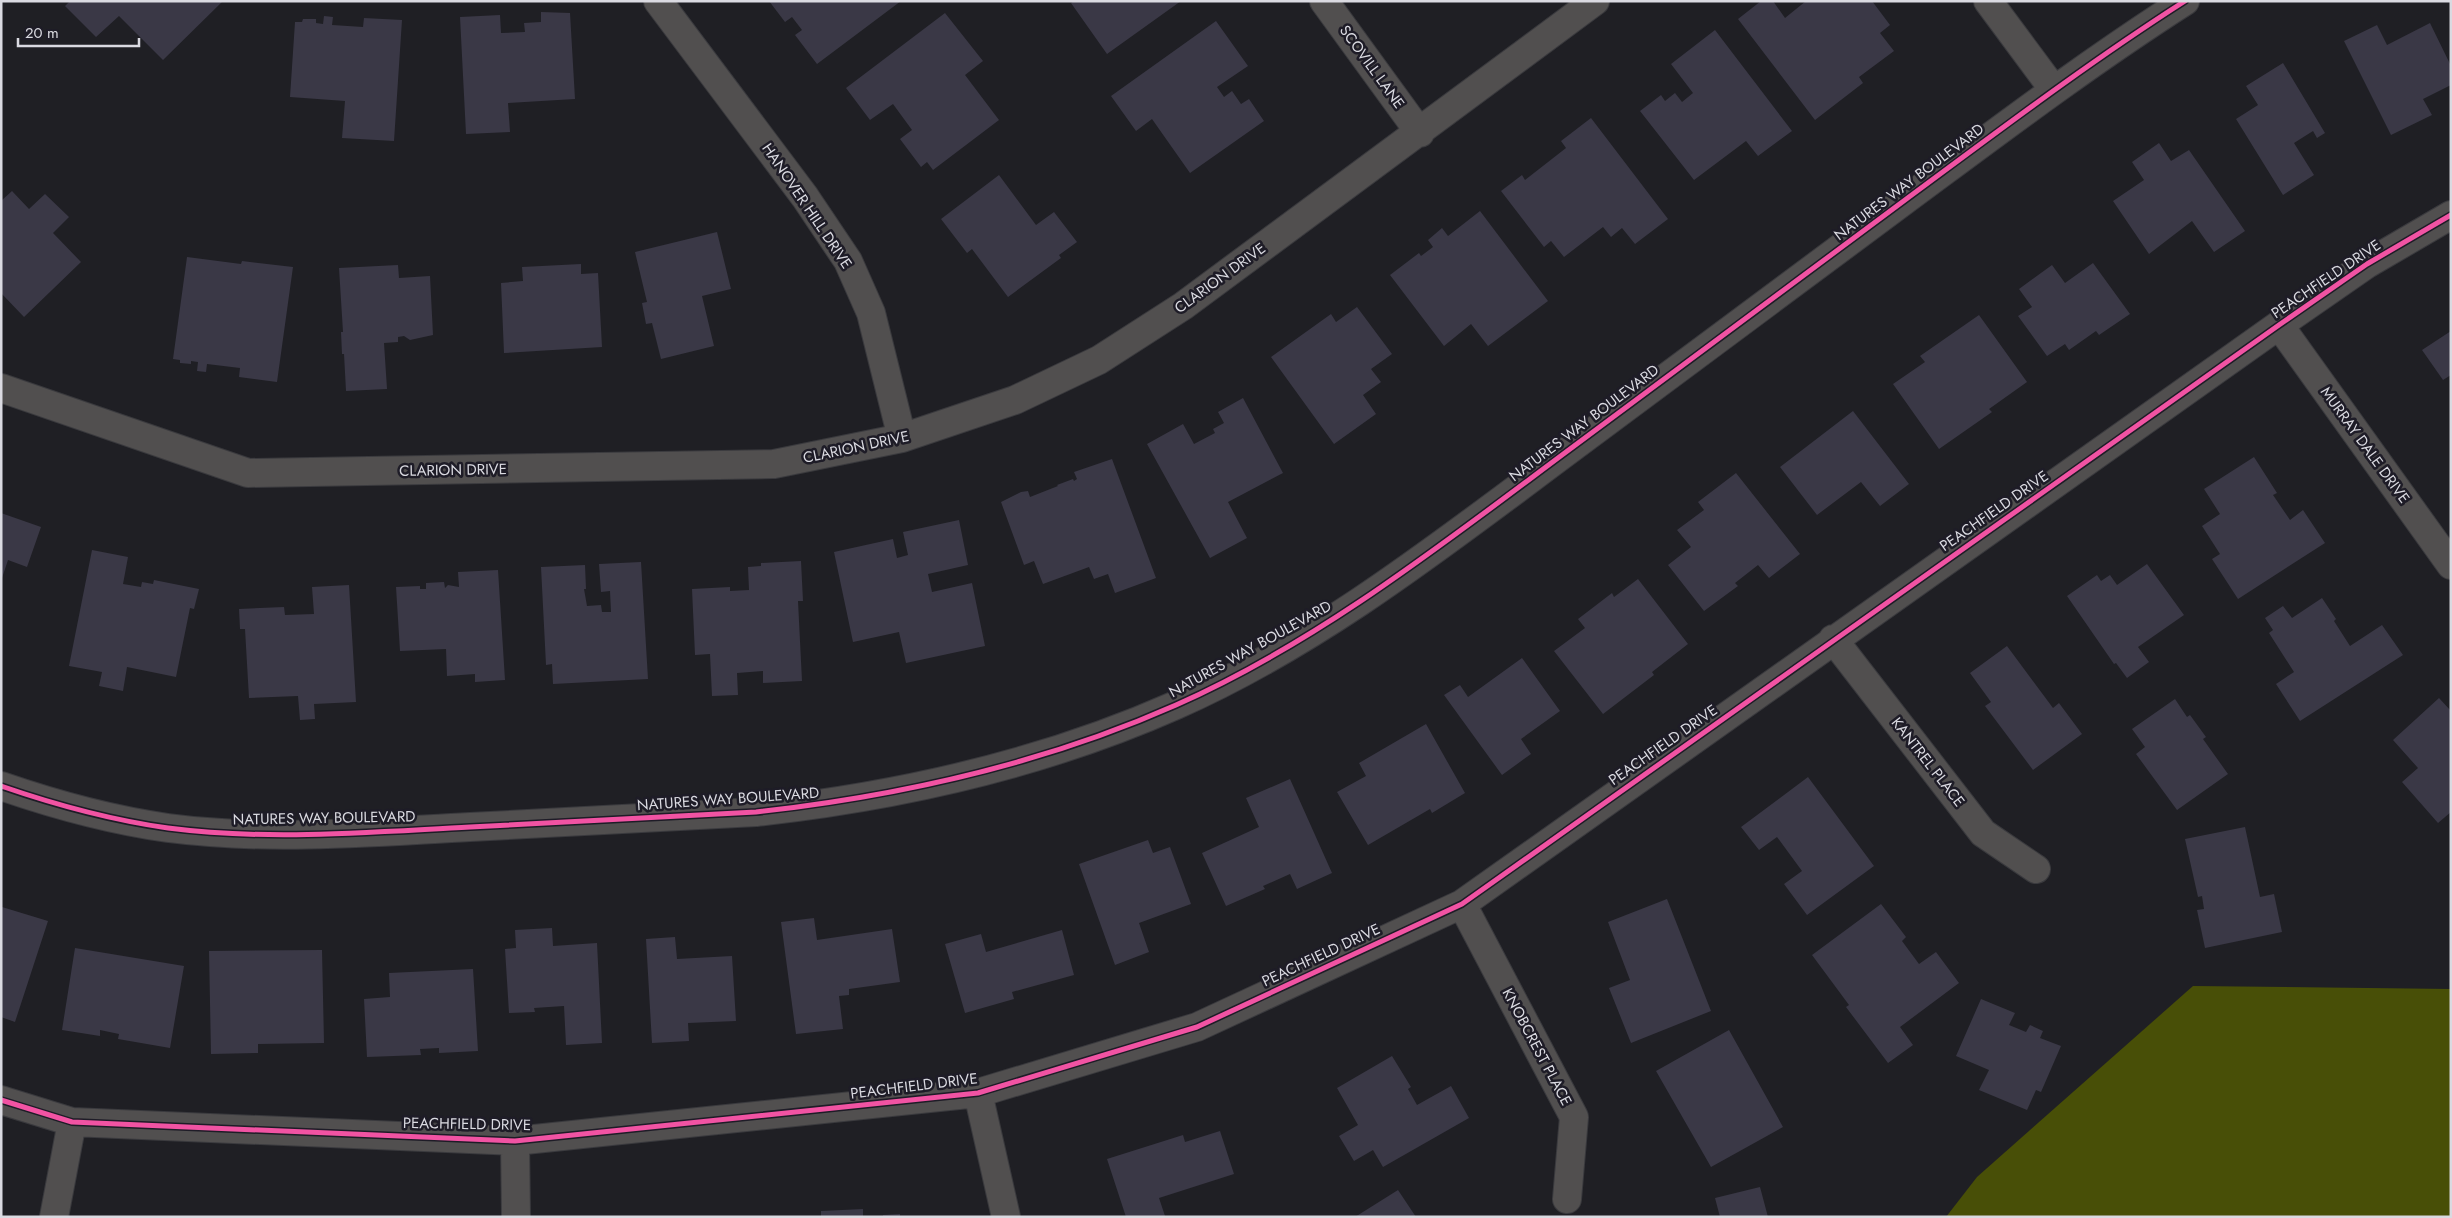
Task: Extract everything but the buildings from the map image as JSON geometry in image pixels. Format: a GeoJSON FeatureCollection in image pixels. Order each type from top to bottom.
{"type":"FeatureCollection","features":[{"type":"Feature","properties":{"kind":"street","name":"HANOVER HILL DRIVE"},"geometry":{"type":"LineString","coordinates":[[658,1],[804,197],[848,261],[871,313],[902,438]]}},
{"type":"Feature","properties":{"kind":"street","name":"SCOVILL LANE"},"geometry":{"type":"LineString","coordinates":[[1324,1],[1420,132]]}},
{"type":"Feature","properties":{"kind":"street","name":"CLARION DRIVE"},"geometry":{"type":"LineString","coordinates":[[1,388],[248,473],[774,464],[902,438],[1015,400],[1099,360],[1183,306],[1595,1]]}},
{"type":"Feature","properties":{"kind":"street"},"geometry":{"type":"LineString","coordinates":[[1988,1],[2054,90]]}},
{"type":"Feature","properties":{"kind":"street","name":"NATURES WAY BOULEVARD"},"geometry":{"type":"LineString","coordinates":[[1,786],[62,806],[113,819],[170,828],[238,833],[371,832],[756,812],[819,805],[946,781],[1068,747],[1179,704],[1323,625],[1454,535],[2054,90],[2185,1]]}},
{"type":"Feature","properties":{"kind":"street","name":"PEACHFIELD DRIVE"},"geometry":{"type":"LineString","coordinates":[[1,1100],[72,1122],[515,1141],[978,1093],[1197,1027],[1462,904],[1833,639],[2279,325],[2367,264],[2451,214]]}},
{"type":"Feature","properties":{"kind":"street","name":"MURRAY DALE DRIVE"},"geometry":{"type":"LineString","coordinates":[[2279,325],[2451,565]]}},
{"type":"Feature","properties":{"kind":"street","name":"KANTREL PLACE"},"geometry":{"type":"LineString","coordinates":[[1833,639],[1983,833],[2036,869]]}},
{"type":"Feature","properties":{"kind":"street","name":"KNOBCREST PLACE"},"geometry":{"type":"LineString","coordinates":[[1462,904],[1574,1117],[1567,1200]]}},
{"type":"Feature","properties":{"kind":"street"},"geometry":{"type":"LineString","coordinates":[[978,1093],[1006,1217]]}},
{"type":"Feature","properties":{"kind":"street"},"geometry":{"type":"LineString","coordinates":[[54,1217],[72,1122]]}},
{"type":"Feature","properties":{"kind":"street"},"geometry":{"type":"LineString","coordinates":[[515,1141],[516,1217]]}},
{"type":"Feature","properties":{"kind":"green space"},"geometry":{"type":"Polygon","coordinates":[[[2193,986],[2451,989],[2451,1217],[1946,1217],[1977,1177],[2193,986]]]}},
{"type":"Feature","properties":{"kind":"cycle path"},"geometry":{"type":"LineString","coordinates":[[1,786],[84,811],[126,821],[168,828],[243,834],[357,833],[756,812],[864,797],[970,775],[1023,761],[1126,726],[1228,680],[1278,653],[1376,591],[1470,524],[2008,124],[2078,73],[2185,1]]}},
{"type":"Feature","properties":{"kind":"cycle path"},"geometry":{"type":"LineString","coordinates":[[1,1100],[72,1122],[515,1141],[978,1093],[1197,1027],[1462,904],[2279,325],[2367,264],[2451,215]]}}]}
